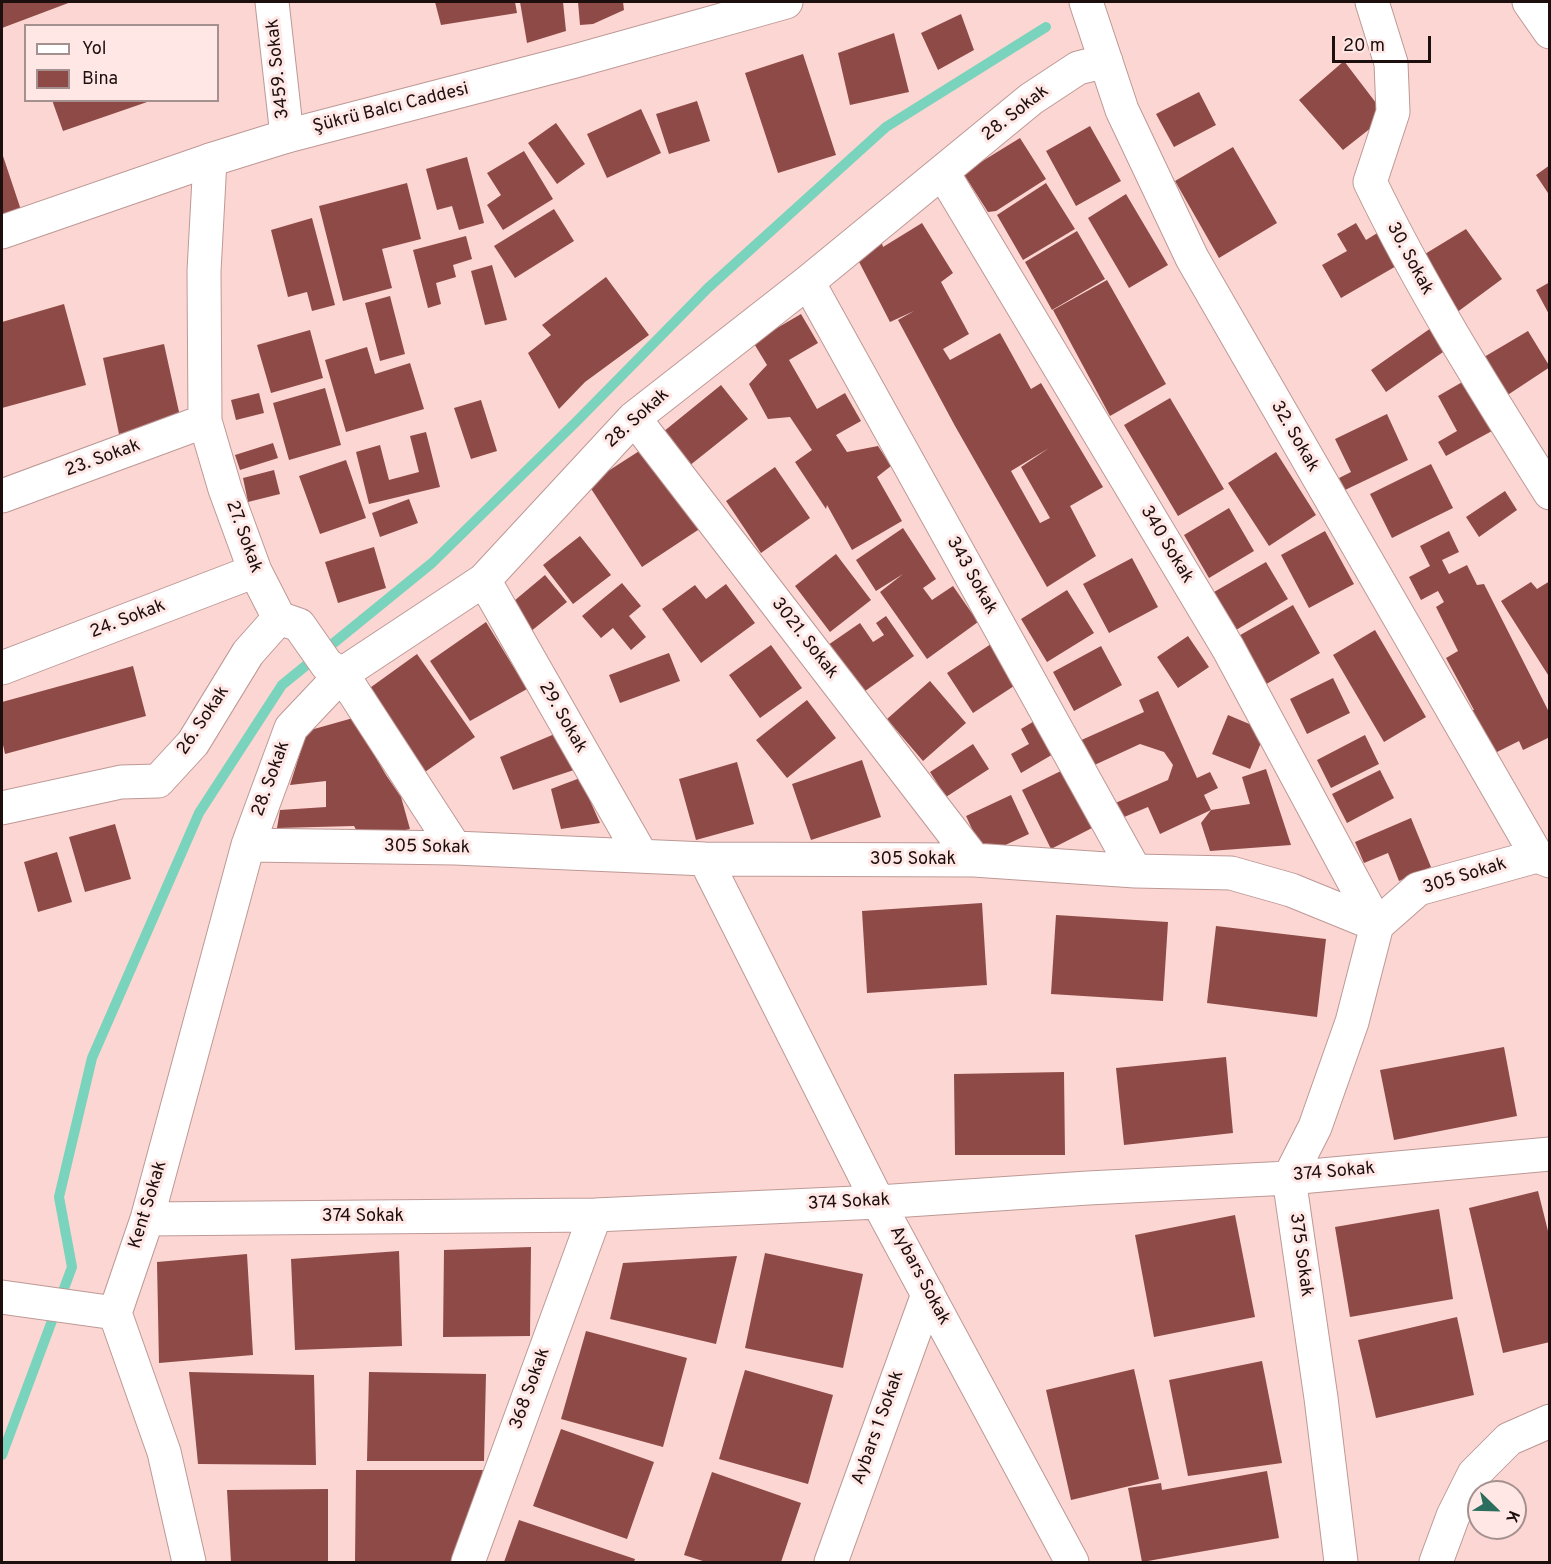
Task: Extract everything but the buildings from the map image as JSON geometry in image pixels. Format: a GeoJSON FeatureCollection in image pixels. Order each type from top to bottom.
{"type":"FeatureCollection","features":[{"type":"Feature","properties":{"kind":"street","name":"3459. Sokak"},"geometry":{"type":"LineString","coordinates":[[272,2],[287,136]]}},
{"type":"Feature","properties":{"kind":"street","name":"Şükrü Balcı Caddesi"},"geometry":{"type":"LineString","coordinates":[[2,232],[210,160],[287,136],[575,61],[786,2]]}},
{"type":"Feature","properties":{"kind":"street","name":"32. Sokak"},"geometry":{"type":"LineString","coordinates":[[1086,2],[1122,110],[1192,258],[1543,858]]}},
{"type":"Feature","properties":{"kind":"street","name":"30. Sokak"},"geometry":{"type":"LineString","coordinates":[[1372,2],[1391,63],[1393,112],[1370,182],[1400,243],[1449,332],[1550,493]]}},
{"type":"Feature","properties":{"kind":"street"},"geometry":{"type":"LineString","coordinates":[[1529,2],[1550,32]]}},
{"type":"Feature","properties":{"kind":"street","name":"28. Sokak"},"geometry":{"type":"LineString","coordinates":[[248,845],[291,728],[334,669],[484,580],[634,418],[808,282],[1030,99],[1078,68],[1107,61]]}},
{"type":"Feature","properties":{"kind":"street","name":"27. Sokak"},"geometry":{"type":"LineString","coordinates":[[210,160],[204,271],[206,421],[225,489],[255,571],[289,621],[334,669],[455,848]]}},
{"type":"Feature","properties":{"kind":"street","name":"340 Sokak"},"geometry":{"type":"LineString","coordinates":[[943,173],[1228,648],[1377,925]]}},
{"type":"Feature","properties":{"kind":"street","name":"343 Sokak"},"geometry":{"type":"LineString","coordinates":[[808,282],[1135,871]]}},
{"type":"Feature","properties":{"kind":"street","name":"3021. Sokak"},"geometry":{"type":"LineString","coordinates":[[634,418],[974,860]]}},
{"type":"Feature","properties":{"kind":"street","name":"23. Sokak"},"geometry":{"type":"LineString","coordinates":[[2,496],[206,421]]}},
{"type":"Feature","properties":{"kind":"street","name":"24. Sokak"},"geometry":{"type":"LineString","coordinates":[[2,668],[255,571]]}},
{"type":"Feature","properties":{"kind":"street","name":"29. Sokak"},"geometry":{"type":"LineString","coordinates":[[484,580],[641,855]]}},
{"type":"Feature","properties":{"kind":"street","name":"26. Sokak"},"geometry":{"type":"LineString","coordinates":[[2,808],[121,782],[158,782],[193,743],[248,653],[289,621]]}},
{"type":"Feature","properties":{"kind":"street","name":"305 Sokak"},"geometry":{"type":"LineString","coordinates":[[248,845],[455,848],[705,859],[974,860],[1135,871],[1231,873],[1291,890],[1377,925],[1418,889],[1543,858]]}},
{"type":"Feature","properties":{"kind":"street","name":"Kent Sokak"},"geometry":{"type":"LineString","coordinates":[[115,1313],[147,1219],[248,845]]}},
{"type":"Feature","properties":{"kind":"street","name":"Aybars Sokak"},"geometry":{"type":"LineString","coordinates":[[705,859],[878,1202],[1072,1563]]}},
{"type":"Feature","properties":{"kind":"street"},"geometry":{"type":"LineString","coordinates":[[1289,1178],[1315,1127],[1352,1022],[1377,925]]}},
{"type":"Feature","properties":{"kind":"street","name":"374 Sokak"},"geometry":{"type":"LineString","coordinates":[[147,1219],[595,1215],[878,1202],[1289,1178],[1550,1154]]}},
{"type":"Feature","properties":{"kind":"street","name":"375 Sokak"},"geometry":{"type":"LineString","coordinates":[[1289,1178],[1321,1398],[1341,1563]]}},
{"type":"Feature","properties":{"kind":"street","name":"368 Sokak"},"geometry":{"type":"LineString","coordinates":[[468,1563],[595,1215]]}},
{"type":"Feature","properties":{"kind":"street","name":"Aybars 1 Sokak"},"geometry":{"type":"LineString","coordinates":[[834,1562],[928,1294]]}},
{"type":"Feature","properties":{"kind":"street"},"geometry":{"type":"LineString","coordinates":[[9,1298],[115,1313],[164,1452],[189,1563]]}},
{"type":"Feature","properties":{"kind":"street"},"geometry":{"type":"LineString","coordinates":[[1436,1563],[1453,1516],[1474,1474],[1509,1438],[1550,1421]]}},
{"type":"Feature","properties":{"kind":"waterway"},"geometry":{"type":"LineString","coordinates":[[2,1455],[72,1267],[59,1197],[92,1058],[199,813],[282,685],[432,563],[708,288],[886,127],[1046,27]]}}]}
